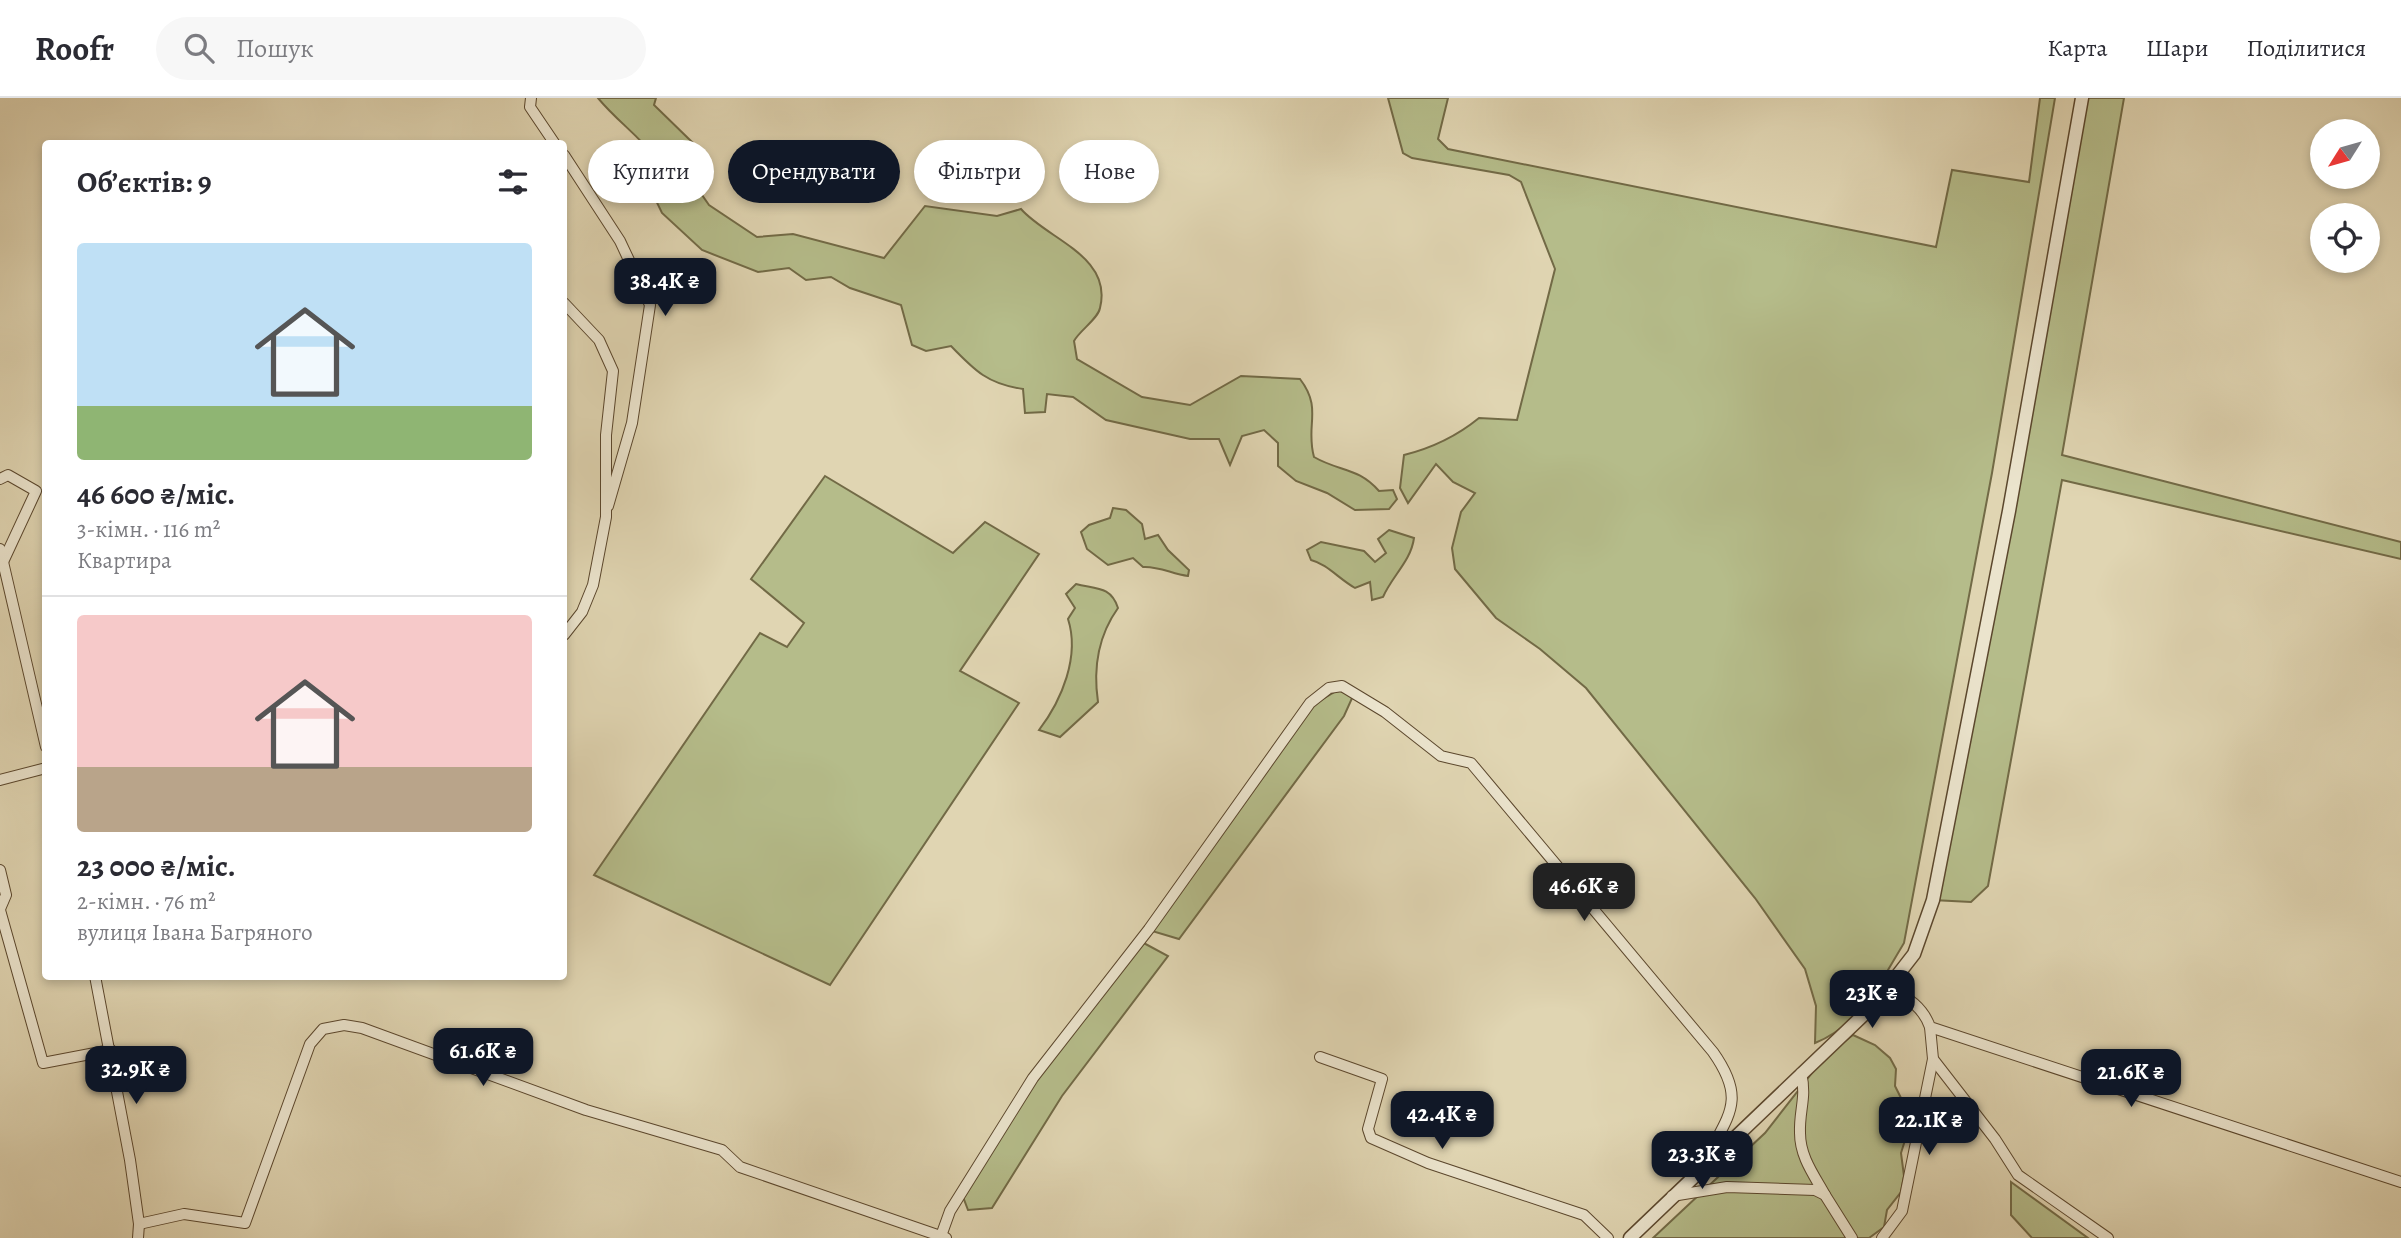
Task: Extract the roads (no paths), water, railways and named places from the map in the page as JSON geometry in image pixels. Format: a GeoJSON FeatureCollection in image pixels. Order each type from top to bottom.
{"type":"FeatureCollection","features":[{"type":"Feature","properties":{"kind":"street"},"geometry":{"type":"LineString","coordinates":[[531,98],[530,107],[552,140]]}},
{"type":"Feature","properties":{"kind":"street"},"geometry":{"type":"LineString","coordinates":[[1630,1238],[1889,987],[1914,954],[1933,900],[2004,538],[2082,98]]}},
{"type":"Feature","properties":{"kind":"street"},"geometry":{"type":"LineString","coordinates":[[567,160],[620,241],[650,305],[632,423],[608,506],[593,585],[582,612],[567,631]]}},
{"type":"Feature","properties":{"kind":"street"},"geometry":{"type":"LineString","coordinates":[[567,306],[599,340],[613,372],[606,435],[608,506]]}},
{"type":"Feature","properties":{"kind":"street"},"geometry":{"type":"LineString","coordinates":[[0,479],[8,475],[36,491],[3,562]]}},
{"type":"Feature","properties":{"kind":"street"},"geometry":{"type":"LineString","coordinates":[[0,549],[42,722]]}},
{"type":"Feature","properties":{"kind":"street"},"geometry":{"type":"LineString","coordinates":[[139,1224],[184,1214],[245,1223],[310,1044],[323,1028],[344,1025],[362,1028],[586,1110],[722,1150],[740,1167],[944,1237],[950,1211],[1033,1077],[1149,929],[1310,703],[1329,688],[1342,686],[1385,712],[1441,756],[1471,763],[1713,1052],[1728,1073],[1734,1091],[1724,1125],[1702,1168]]}},
{"type":"Feature","properties":{"kind":"street"},"geometry":{"type":"LineString","coordinates":[[0,780],[42,769]]}},
{"type":"Feature","properties":{"kind":"street"},"geometry":{"type":"LineString","coordinates":[[0,870],[6,895],[0,910],[43,1063],[111,1050]]}},
{"type":"Feature","properties":{"kind":"street"},"geometry":{"type":"LineString","coordinates":[[96,980],[111,1050],[139,1224],[138,1238]]}},
{"type":"Feature","properties":{"kind":"street"},"geometry":{"type":"LineString","coordinates":[[1882,1238],[1902,1211],[1933,1059],[1930,1027],[1925,1014],[1889,987]]}},
{"type":"Feature","properties":{"kind":"street"},"geometry":{"type":"LineString","coordinates":[[1930,1027],[2401,1181]]}},
{"type":"Feature","properties":{"kind":"street"},"geometry":{"type":"LineString","coordinates":[[1320,1057],[1382,1079],[1368,1129],[1371,1138],[1429,1163],[1584,1215],[1608,1238]]}},
{"type":"Feature","properties":{"kind":"street"},"geometry":{"type":"LineString","coordinates":[[1933,1059],[2018,1175],[2108,1238]]}},
{"type":"Feature","properties":{"kind":"street"},"geometry":{"type":"LineString","coordinates":[[1801,1073],[1806,1092],[1800,1133],[1804,1158],[1852,1238]]}},
{"type":"Feature","properties":{"kind":"street"},"geometry":{"type":"LineString","coordinates":[[1672,1196],[1727,1187],[1815,1190],[1825,1195]]}}]}
